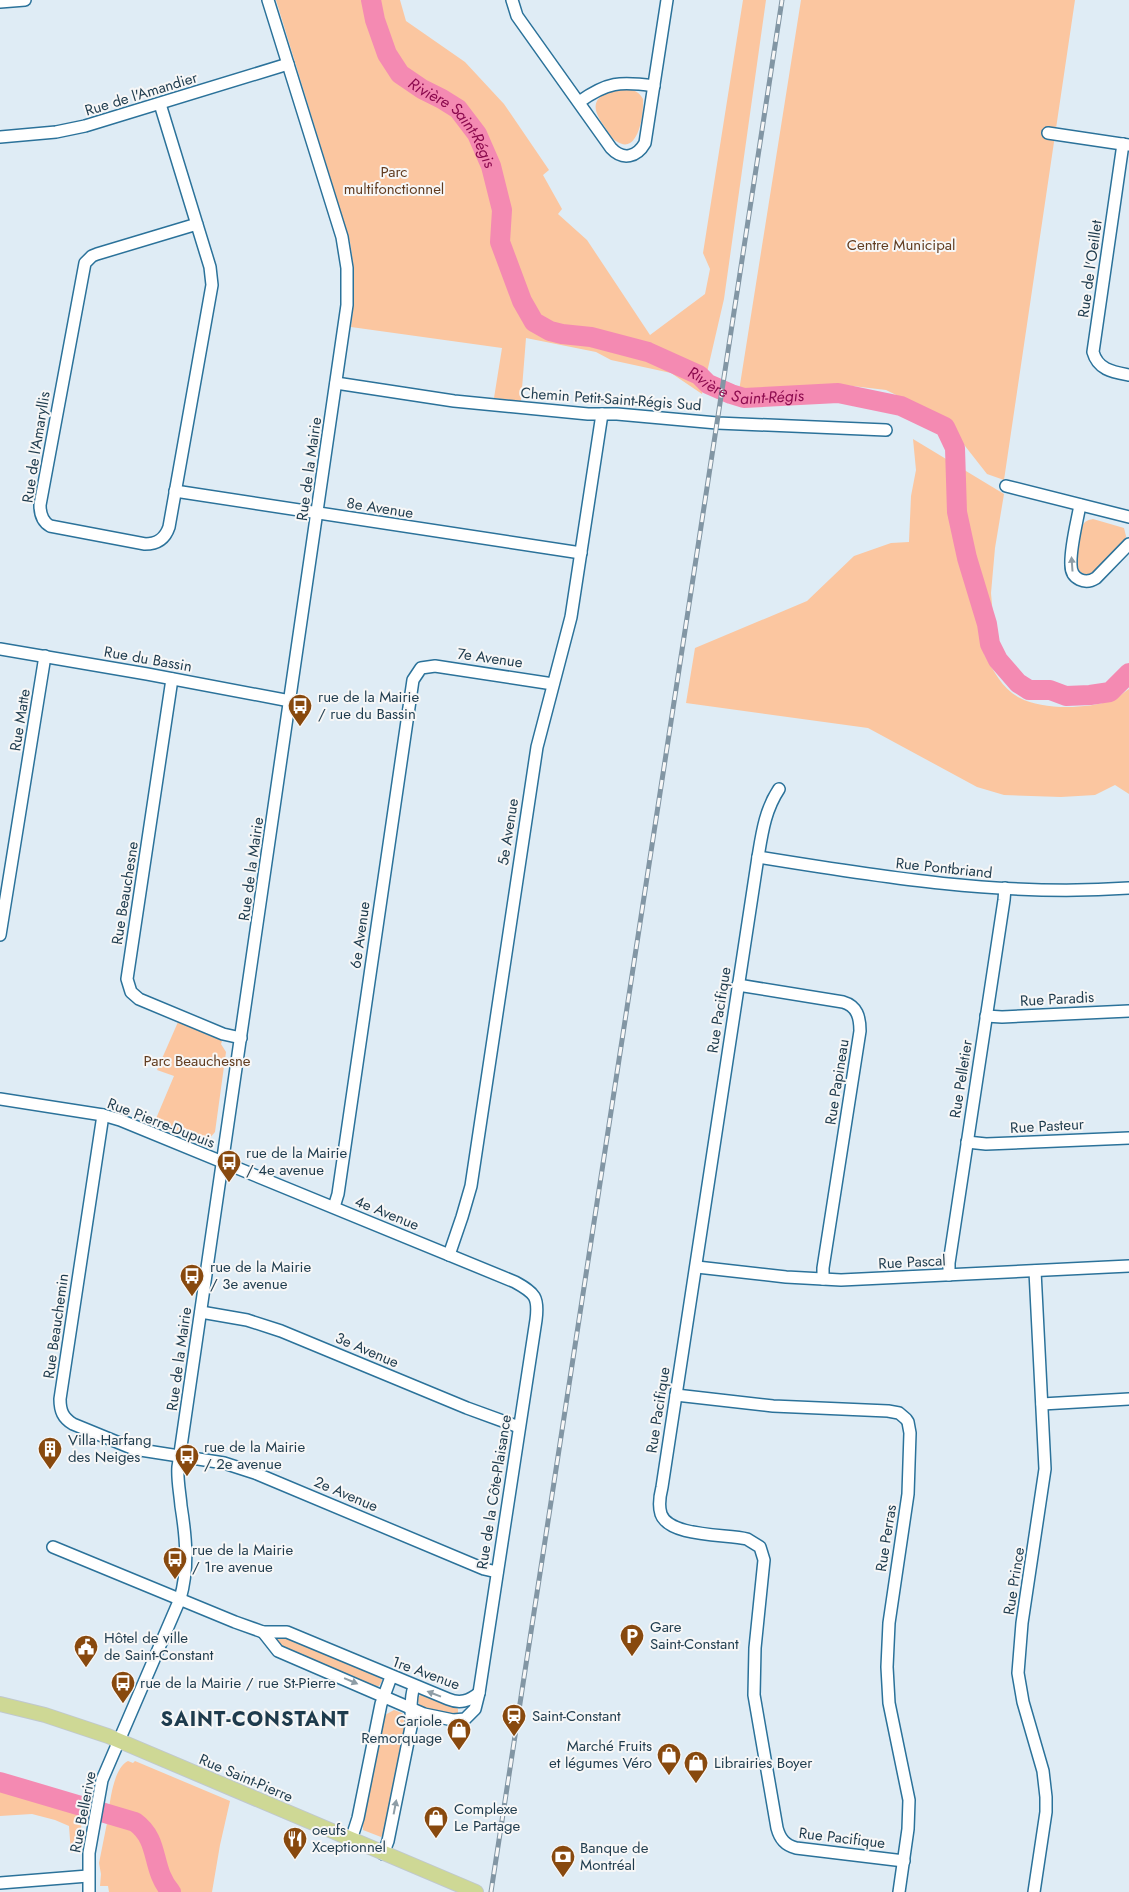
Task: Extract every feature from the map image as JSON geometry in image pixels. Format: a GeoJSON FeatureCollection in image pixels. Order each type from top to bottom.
{"type":"FeatureCollection","features":[{"type":"Feature","properties":{"kind":"main road","name":"Rue Saint-Pierre"},"geometry":{"type":"LineString","coordinates":[[0,1704],[66,1722],[119,1741],[476,1892]]}},
{"type":"Feature","properties":{"kind":"street"},"geometry":{"type":"LineString","coordinates":[[0,2],[25,0]]}},
{"type":"Feature","properties":{"kind":"street","name":"Rue de la Mairie"},"geometry":{"type":"LineString","coordinates":[[119,1741],[180,1599],[185,1575],[186,1549],[178,1482],[180,1457],[347,305],[346,258],[340,227],[268,0]]}},
{"type":"Feature","properties":{"kind":"street"},"geometry":{"type":"LineString","coordinates":[[512,0],[517,16],[616,154],[622,156],[637,153],[645,143],[667,0]]}},
{"type":"Feature","properties":{"kind":"street","name":"Rue de l'Amandier"},"geometry":{"type":"LineString","coordinates":[[0,138],[71,130],[288,64]]}},
{"type":"Feature","properties":{"kind":"street"},"geometry":{"type":"LineString","coordinates":[[579,102],[600,88],[616,82],[633,82],[654,86]]}},
{"type":"Feature","properties":{"kind":"street","name":"Rue de l'Amaryllis"},"geometry":{"type":"LineString","coordinates":[[160,104],[197,224],[210,267],[212,285],[166,534],[157,542],[151,544],[55,528],[46,524],[40,511],[85,264],[97,254],[197,224]]}},
{"type":"Feature","properties":{"kind":"street"},"geometry":{"type":"LineString","coordinates":[[1048,133],[1126,144]]}},
{"type":"Feature","properties":{"kind":"street","name":"Rue de l'Oeillet"},"geometry":{"type":"LineString","coordinates":[[1126,144],[1093,352],[1098,363],[1107,370],[1129,375]]}},
{"type":"Feature","properties":{"kind":"street","name":"Chemin Petit-Saint-Régis Sud"},"geometry":{"type":"LineString","coordinates":[[336,383],[464,402],[602,414],[717,423],[886,430]]}},
{"type":"Feature","properties":{"kind":"street","name":"5e Avenue"},"geometry":{"type":"LineString","coordinates":[[449,1255],[471,1186],[536,748],[571,617],[602,414]]}},
{"type":"Feature","properties":{"kind":"street"},"geometry":{"type":"LineString","coordinates":[[1006,486],[1129,517]]}},
{"type":"Feature","properties":{"kind":"street","name":"8e Avenue"},"geometry":{"type":"LineString","coordinates":[[175,491],[581,554]]}},
{"type":"Feature","properties":{"kind":"street"},"geometry":{"type":"LineString","coordinates":[[1080,505],[1071,559],[1071,566],[1075,576],[1085,581],[1091,581],[1129,544]]}},
{"type":"Feature","properties":{"kind":"street","name":"Rue du Bassin"},"geometry":{"type":"LineString","coordinates":[[0,649],[290,701]]}},
{"type":"Feature","properties":{"kind":"street","name":"Rue Matte"},"geometry":{"type":"LineString","coordinates":[[0,936],[45,656]]}},
{"type":"Feature","properties":{"kind":"street","name":"7e Avenue"},"geometry":{"type":"LineString","coordinates":[[422,668],[435,666],[553,684]]}},
{"type":"Feature","properties":{"kind":"street","name":"6e Avenue"},"geometry":{"type":"LineString","coordinates":[[334,1207],[338,1194],[410,696],[413,680],[422,668]]}},
{"type":"Feature","properties":{"kind":"street","name":"Rue Beauchesne"},"geometry":{"type":"LineString","coordinates":[[172,679],[127,979],[131,992],[139,999],[224,1034],[241,1038]]}},
{"type":"Feature","properties":{"kind":"street","name":"Rue Pacifique"},"geometry":{"type":"LineString","coordinates":[[779,789],[770,804],[766,816],[758,857],[697,1267],[660,1498],[660,1511],[664,1520],[671,1526],[681,1530],[747,1539],[757,1544],[764,1554],[765,1570],[758,1607],[755,1648],[754,1695],[780,1837],[787,1844],[796,1848],[904,1861]]}},
{"type":"Feature","properties":{"kind":"street","name":"Rue Pontbriand"},"geometry":{"type":"LineString","coordinates":[[758,857],[917,882],[1005,888],[1080,890],[1129,888]]}},
{"type":"Feature","properties":{"kind":"street","name":"Rue Pelletier"},"geometry":{"type":"LineString","coordinates":[[949,1275],[949,1263],[1005,888]]}},
{"type":"Feature","properties":{"kind":"street","name":"Rue Papineau"},"geometry":{"type":"LineString","coordinates":[[738,985],[843,1002],[851,1006],[859,1019],[860,1031],[823,1279]]}},
{"type":"Feature","properties":{"kind":"street","name":"Rue Paradis"},"geometry":{"type":"LineString","coordinates":[[986,1016],[1010,1017],[1129,1011]]}},
{"type":"Feature","properties":{"kind":"street","name":"Rue Pierre-Dupuis"},"geometry":{"type":"LineString","coordinates":[[0,1099],[103,1115],[120,1120],[223,1162]]}},
{"type":"Feature","properties":{"kind":"street","name":"Rue Beauchemin"},"geometry":{"type":"LineString","coordinates":[[103,1115],[60,1400],[61,1410],[65,1418],[72,1424],[126,1447],[180,1457]]}},
{"type":"Feature","properties":{"kind":"street","name":"Rue Pasteur"},"geometry":{"type":"LineString","coordinates":[[967,1142],[986,1144],[1129,1138]]}},
{"type":"Feature","properties":{"kind":"street","name":"4e Avenue"},"geometry":{"type":"LineString","coordinates":[[223,1162],[515,1282],[535,1297]]}},
{"type":"Feature","properties":{"kind":"street","name":"Rue Pascal"},"geometry":{"type":"LineString","coordinates":[[697,1267],[760,1275],[823,1279],[1129,1266]]}},
{"type":"Feature","properties":{"kind":"street","name":"Rue Prince"},"geometry":{"type":"LineString","coordinates":[[1034,1892],[1046,1812],[1046,1797],[1043,1771],[1023,1702],[1018,1667],[1022,1623],[1044,1483],[1035,1271]]}},
{"type":"Feature","properties":{"kind":"street","name":"Rue de la Côte-Plaisance"},"geometry":{"type":"LineString","coordinates":[[479,1693],[537,1313],[535,1297]]}},
{"type":"Feature","properties":{"kind":"street","name":"3e Avenue"},"geometry":{"type":"LineString","coordinates":[[201,1312],[247,1320],[281,1330],[475,1411],[519,1427]]}},
{"type":"Feature","properties":{"kind":"street","name":"Rue Perras"},"geometry":{"type":"LineString","coordinates":[[676,1395],[773,1406],[888,1411],[902,1415],[908,1422],[910,1438],[908,1494],[889,1623],[886,1667],[889,1703],[910,1800],[899,1892]]}},
{"type":"Feature","properties":{"kind":"street"},"geometry":{"type":"LineString","coordinates":[[1042,1404],[1129,1400]]}},
{"type":"Feature","properties":{"kind":"street","name":"2e Avenue"},"geometry":{"type":"LineString","coordinates":[[180,1457],[231,1465],[255,1473],[484,1569],[497,1572]]}},
{"type":"Feature","properties":{"kind":"street","name":"1re Avenue"},"geometry":{"type":"LineString","coordinates":[[54,1548],[263,1632],[287,1632],[391,1677],[456,1702],[468,1700],[479,1693]]}},
{"type":"Feature","properties":{"kind":"street","name":"1re Avenue"},"geometry":{"type":"LineString","coordinates":[[263,1632],[278,1651],[412,1709],[444,1718],[465,1719],[474,1709],[479,1693]]}},
{"type":"Feature","properties":{"kind":"street"},"geometry":{"type":"LineString","coordinates":[[351,1840],[358,1818],[384,1696],[391,1677]]}},
{"type":"Feature","properties":{"kind":"street"},"geometry":{"type":"LineString","coordinates":[[383,1854],[388,1842],[411,1727],[412,1709],[410,1699],[414,1686]]}},
{"type":"Feature","properties":{"kind":"street","name":"Rue Bellerive"},"geometry":{"type":"LineString","coordinates":[[89,1892],[89,1853],[98,1796],[102,1780],[119,1741]]}},
{"type":"Feature","properties":{"kind":"street"},"geometry":{"type":"LineString","coordinates":[[0,1883],[88,1876]]}},
{"type":"Feature","properties":{"kind":"green space","name":"Parc multifonctionnel"},"geometry":{"type":"Polygon","coordinates":[[[276,0],[400,0],[406,21],[465,62],[504,104],[549,170],[543,175],[562,209],[558,214],[587,240],[650,335],[705,294],[710,269],[703,253],[743,0],[766,0],[724,299],[702,394],[671,373],[611,360],[596,352],[526,338],[521,401],[494,398],[502,348],[351,327],[354,284],[350,242],[276,0]]]}},
{"type":"Feature","properties":{"kind":"green space","name":"Centre Municipal"},"geometry":{"type":"Polygon","coordinates":[[[801,0],[1075,0],[1004,480],[987,474],[947,423],[919,406],[886,390],[844,385],[786,391],[739,391],[801,0]]]}},
{"type":"Feature","properties":{"kind":"green space"},"geometry":{"type":"Polygon","coordinates":[[[619,89],[636,91],[643,99],[641,122],[638,131],[630,143],[624,144],[616,141],[611,136],[596,112],[596,102],[599,98],[604,94],[619,89]]]}},
{"type":"Feature","properties":{"kind":"green space"},"geometry":{"type":"Polygon","coordinates":[[[913,439],[1004,494],[995,548],[991,593],[993,616],[984,654],[1008,690],[1020,698],[1040,705],[1077,707],[1110,701],[1129,689],[1129,794],[1115,785],[1095,795],[1061,797],[1004,795],[977,787],[868,728],[686,703],[695,648],[807,601],[854,556],[891,543],[909,542],[911,496],[916,470],[913,439]]]}},
{"type":"Feature","properties":{"kind":"green space"},"geometry":{"type":"Polygon","coordinates":[[[1093,519],[1124,528],[1126,536],[1125,541],[1091,575],[1085,574],[1078,569],[1077,560],[1082,527],[1088,520],[1093,519]]]}},
{"type":"Feature","properties":{"kind":"green space","name":"Parc Beauchesne"},"geometry":{"type":"Polygon","coordinates":[[[178,1022],[222,1041],[221,1044],[226,1052],[215,1132],[209,1139],[200,1142],[168,1131],[169,1128],[155,1121],[174,1076],[157,1070],[178,1022]]]}},
{"type":"Feature","properties":{"kind":"green space"},"geometry":{"type":"Polygon","coordinates":[[[280,1635],[379,1675],[382,1681],[379,1686],[373,1686],[279,1647],[276,1639],[280,1635]]]}},
{"type":"Feature","properties":{"kind":"green space"},"geometry":{"type":"Polygon","coordinates":[[[421,1694],[456,1707],[458,1713],[449,1715],[434,1712],[420,1706],[417,1699],[421,1694]]]}},
{"type":"Feature","properties":{"kind":"green space"},"geometry":{"type":"Polygon","coordinates":[[[394,1710],[402,1713],[405,1717],[405,1727],[386,1828],[381,1837],[363,1830],[363,1824],[383,1720],[385,1715],[394,1710]]]}},
{"type":"Feature","properties":{"kind":"green space"},"geometry":{"type":"Polygon","coordinates":[[[128,1761],[133,1763],[135,1761],[230,1801],[212,1892],[178,1892],[162,1875],[155,1836],[135,1816],[109,1808],[112,1789],[117,1775],[128,1761]]]}},
{"type":"Feature","properties":{"kind":"green space"},"geometry":{"type":"Polygon","coordinates":[[[0,1790],[83,1813],[78,1852],[71,1853],[69,1826],[32,1814],[0,1816],[0,1790]]]}},
{"type":"Feature","properties":{"kind":"green space"},"geometry":{"type":"Polygon","coordinates":[[[108,1818],[133,1829],[140,1836],[150,1853],[160,1888],[164,1892],[109,1892],[108,1886],[100,1886],[101,1874],[99,1863],[108,1818]]]}},
{"type":"Feature","properties":{"kind":"waterway","name":"Rivière Saint-Régis"},"geometry":{"type":"LineString","coordinates":[[371,0],[375,20],[387,54],[400,74],[458,109],[477,134],[491,166],[502,210],[500,242],[522,301],[534,322],[550,331],[591,337],[648,352],[699,375],[708,384],[744,398],[838,393],[901,406],[945,427],[955,448],[957,512],[967,558],[987,624],[990,644],[998,660],[1018,683],[1029,690],[1050,690],[1066,696],[1110,692],[1129,673]]}},
{"type":"Feature","properties":{"kind":"waterway"},"geometry":{"type":"LineString","coordinates":[[0,1782],[135,1822],[149,1838],[160,1874],[171,1892]]}},
{"type":"Feature","properties":{"kind":"railway"},"geometry":{"type":"LineString","coordinates":[[491,1892],[782,0]]}},
{"type":"Feature","properties":{"kind":"place","name":"rue de la Mairie / rue du Bassin"},"geometry":{"type":"Point","coordinates":[300,727]}},
{"type":"Feature","properties":{"kind":"place","name":"rue de la Mairie / 4e avenue"},"geometry":{"type":"Point","coordinates":[229,1183]}},
{"type":"Feature","properties":{"kind":"place","name":"rue de la Mairie / 3e avenue"},"geometry":{"type":"Point","coordinates":[192,1297]}},
{"type":"Feature","properties":{"kind":"place","name":"Villa Harfang des Neiges"},"geometry":{"type":"Point","coordinates":[50,1470]}},
{"type":"Feature","properties":{"kind":"place","name":"rue de la Mairie / 2e avenue"},"geometry":{"type":"Point","coordinates":[187,1477]}},
{"type":"Feature","properties":{"kind":"place","name":"rue de la Mairie / 1re avenue"},"geometry":{"type":"Point","coordinates":[175,1580]}},
{"type":"Feature","properties":{"kind":"place","name":"Gare Saint-Constant"},"geometry":{"type":"Point","coordinates":[632,1657]}},
{"type":"Feature","properties":{"kind":"place","name":"Hôtel de ville de Saint-Constant"},"geometry":{"type":"Point","coordinates":[86,1668]}},
{"type":"Feature","properties":{"kind":"place","name":"rue de la Mairie / rue St-Pierre"},"geometry":{"type":"Point","coordinates":[123,1704]}},
{"type":"Feature","properties":{"kind":"place","name":"Saint-Constant"},"geometry":{"type":"Point","coordinates":[514,1737]}},
{"type":"Feature","properties":{"kind":"place","name":"Cariole Remorquage"},"geometry":{"type":"Point","coordinates":[459,1751]}},
{"type":"Feature","properties":{"kind":"place","name":"Marché Fruits et légumes Véro"},"geometry":{"type":"Point","coordinates":[669,1776]}},
{"type":"Feature","properties":{"kind":"place","name":"Librairies Boyer"},"geometry":{"type":"Point","coordinates":[696,1784]}},
{"type":"Feature","properties":{"kind":"place","name":"Complexe Le Partage"},"geometry":{"type":"Point","coordinates":[436,1839]}},
{"type":"Feature","properties":{"kind":"place","name":"oeufs Xceptionnel"},"geometry":{"type":"Point","coordinates":[295,1860]}},
{"type":"Feature","properties":{"kind":"place","name":"Banque de Montréal"},"geometry":{"type":"Point","coordinates":[563,1878]}},
{"type":"Feature","properties":{"kind":"district","name":"SAINT-CONSTANT"},"geometry":{"type":"Point","coordinates":[255,1719]}}]}
